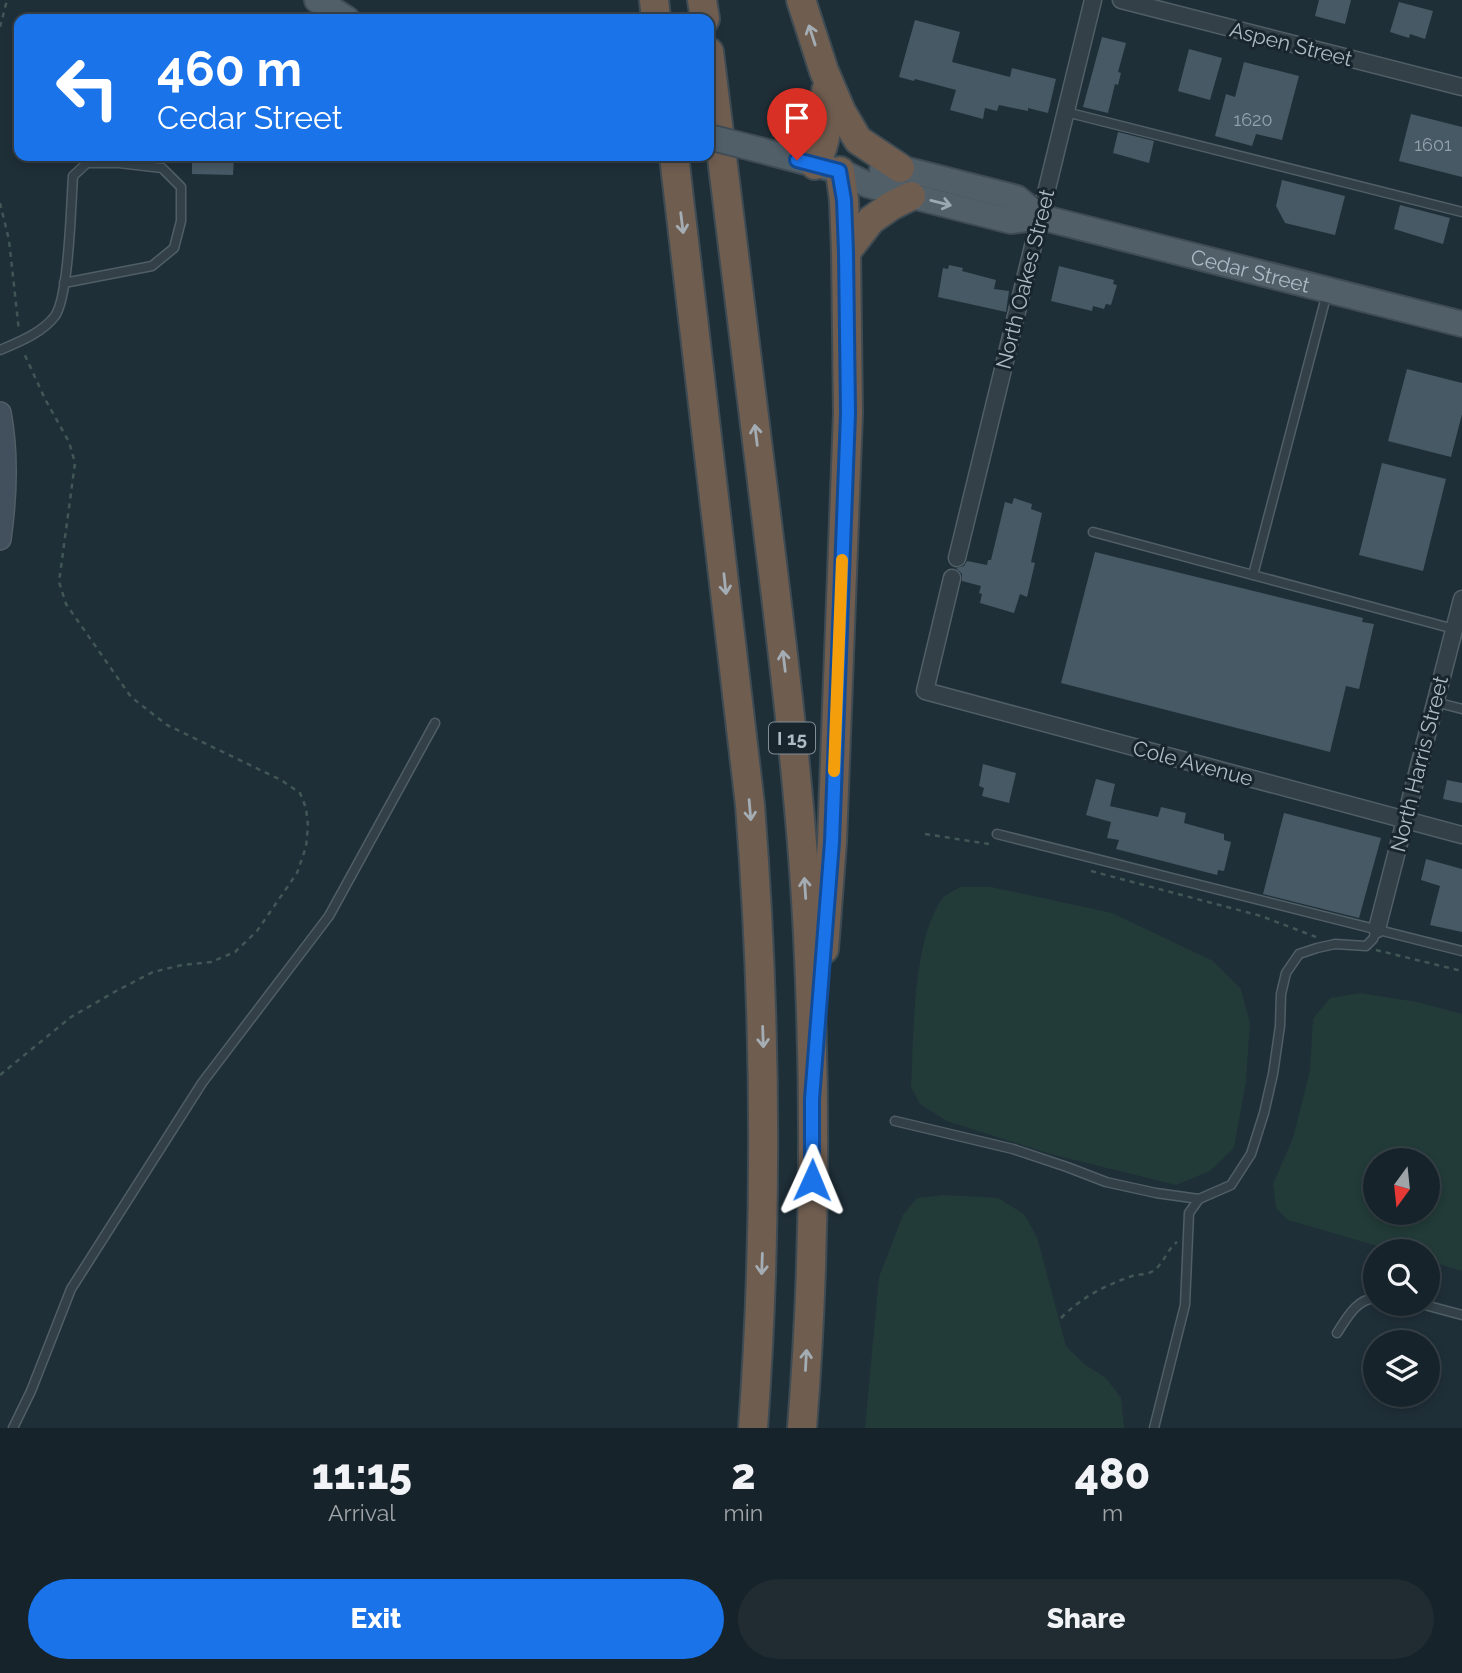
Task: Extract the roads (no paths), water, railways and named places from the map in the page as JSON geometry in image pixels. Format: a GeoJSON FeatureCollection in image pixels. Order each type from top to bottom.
{"type":"FeatureCollection","features":[{"type":"Feature","properties":{"kind":"highway"},"geometry":{"type":"LineString","coordinates":[[801,0],[824,71],[841,111],[858,140],[900,169]]}},
{"type":"Feature","properties":{"kind":"highway"},"geometry":{"type":"LineString","coordinates":[[812,1099],[832,842],[848,413],[844,200],[827,168],[824,146],[828,109],[824,71]]}},
{"type":"Feature","properties":{"kind":"highway","name":"I 15"},"geometry":{"type":"LineString","coordinates":[[714,93],[791,722],[808,937],[812,1099],[811,1261],[802,1428]]}},
{"type":"Feature","properties":{"kind":"highway","name":"I 15"},"geometry":{"type":"LineString","coordinates":[[675,161],[748,792],[759,927],[764,1048],[764,1156],[761,1291],[753,1427]]}},
{"type":"Feature","properties":{"kind":"highway"},"geometry":{"type":"LineString","coordinates":[[846,252],[871,220],[891,205],[911,196]]}},
{"type":"Feature","properties":{"kind":"main road"},"geometry":{"type":"LineString","coordinates":[[317,0],[339,14]]}},
{"type":"Feature","properties":{"kind":"main road","name":"Cedar Street"},"geometry":{"type":"LineString","coordinates":[[714,138],[827,168],[868,185],[1011,221],[1040,217],[1462,324]]}},
{"type":"Feature","properties":{"kind":"main road","name":"Cedar Street"},"geometry":{"type":"LineString","coordinates":[[827,168],[900,169],[1017,198],[1040,217]]}},
{"type":"Feature","properties":{"kind":"main road"},"geometry":{"type":"LineString","coordinates":[[0,413],[6,486],[0,539]]}},
{"type":"Feature","properties":{"kind":"street","name":"North Oakes Street"},"geometry":{"type":"LineString","coordinates":[[957,558],[1093,0]]}},
{"type":"Feature","properties":{"kind":"street","name":"Aspen Street"},"geometry":{"type":"LineString","coordinates":[[1121,0],[1462,87]]}},
{"type":"Feature","properties":{"kind":"street","name":"Cole Avenue"},"geometry":{"type":"LineString","coordinates":[[952,579],[925,691],[1462,835]]}},
{"type":"Feature","properties":{"kind":"street","name":"North Harris Street"},"geometry":{"type":"LineString","coordinates":[[1377,929],[1462,599]]}},
{"type":"Feature","properties":{"kind":"lane"},"geometry":{"type":"LineString","coordinates":[[1066,112],[1462,212]]}},
{"type":"Feature","properties":{"kind":"lane"},"geometry":{"type":"LineString","coordinates":[[0,349],[29,338],[56,315],[64,284],[73,176],[87,163],[162,168],[181,187],[181,221],[174,248],[152,267],[64,284]]}},
{"type":"Feature","properties":{"kind":"lane"},"geometry":{"type":"LineString","coordinates":[[1253,575],[1328,290]]}},
{"type":"Feature","properties":{"kind":"lane"},"geometry":{"type":"LineString","coordinates":[[1093,532],[1454,629]]}},
{"type":"Feature","properties":{"kind":"lane"},"geometry":{"type":"LineString","coordinates":[[1435,702],[1462,709]]}},
{"type":"Feature","properties":{"kind":"lane"},"geometry":{"type":"LineString","coordinates":[[13,1428],[31,1391],[71,1289],[202,1083],[329,916],[435,723]]}},
{"type":"Feature","properties":{"kind":"lane"},"geometry":{"type":"LineString","coordinates":[[997,834],[1462,951]]}},
{"type":"Feature","properties":{"kind":"lane"},"geometry":{"type":"LineString","coordinates":[[1154,1428],[1185,1305],[1189,1213],[1199,1199],[1231,1185],[1251,1154],[1273,1074],[1280,1026],[1281,993],[1286,972],[1299,954],[1335,944],[1366,946],[1377,929]]}},
{"type":"Feature","properties":{"kind":"lane"},"geometry":{"type":"LineString","coordinates":[[895,1121],[1013,1149],[1106,1182],[1199,1199]]}},
{"type":"Feature","properties":{"kind":"lane"},"geometry":{"type":"LineString","coordinates":[[1337,1333],[1353,1310],[1363,1302]]}},
{"type":"Feature","properties":{"kind":"lane"},"geometry":{"type":"LineString","coordinates":[[1440,1309],[1462,1315]]}}]}
